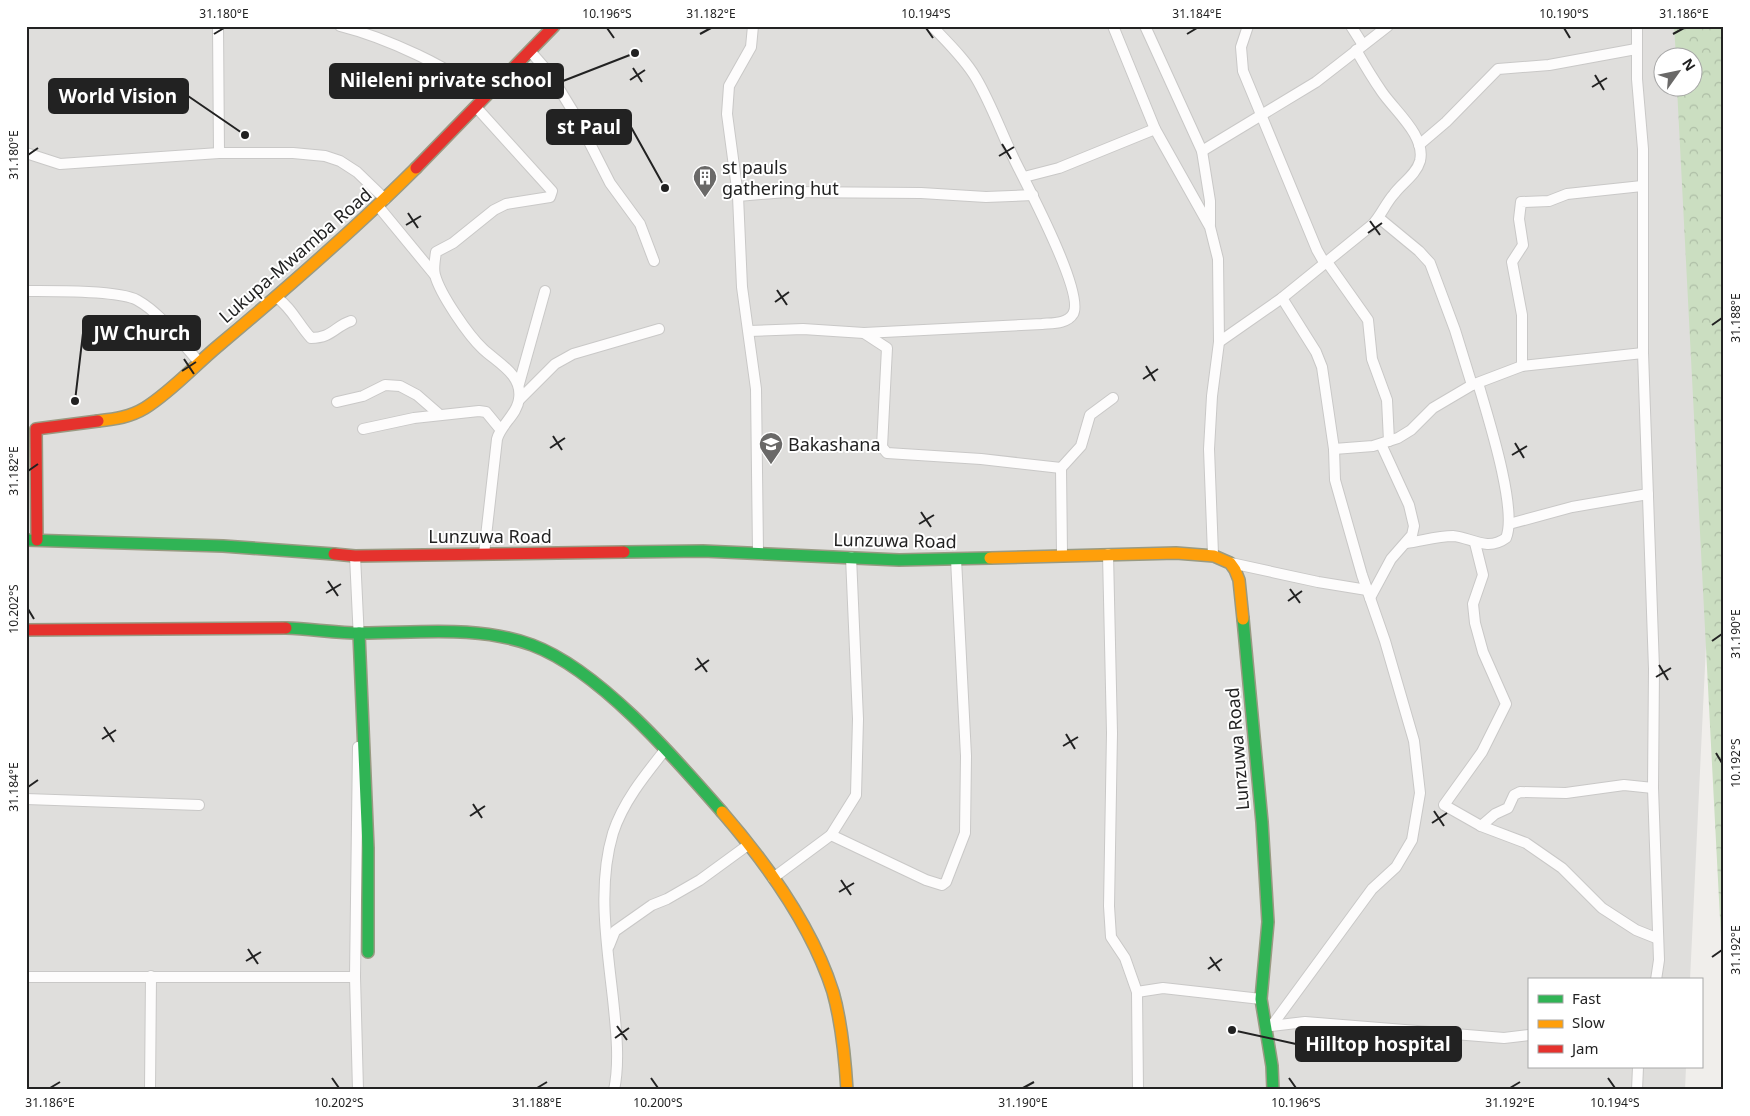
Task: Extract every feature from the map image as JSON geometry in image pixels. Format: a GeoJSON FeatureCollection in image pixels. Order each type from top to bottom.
{"type":"FeatureCollection","features":[{"type":"Feature","properties":{"kind":"street"},"geometry":{"type":"LineString","coordinates":[[218,26],[219,153]]}},
{"type":"Feature","properties":{"kind":"street"},"geometry":{"type":"LineString","coordinates":[[340,26],[401,48],[441,68],[476,90],[479,103],[552,193],[550,196],[506,204],[494,210],[453,243],[438,250],[434,274]]}},
{"type":"Feature","properties":{"kind":"street"},"geometry":{"type":"LineString","coordinates":[[753,26],[752,47],[729,86],[727,98],[738,196],[742,287],[756,389],[758,552]]}},
{"type":"Feature","properties":{"kind":"street"},"geometry":{"type":"LineString","coordinates":[[749,331],[803,329],[864,333],[1042,324],[1066,320],[1073,314],[1075,307],[1074,294],[1033,195],[975,76],[932,26]]}},
{"type":"Feature","properties":{"kind":"street"},"geometry":{"type":"LineString","coordinates":[[1113,26],[1155,129],[1210,227]]}},
{"type":"Feature","properties":{"kind":"street"},"geometry":{"type":"LineString","coordinates":[[1144,26],[1202,151],[1210,200],[1210,227],[1218,259],[1219,342],[1212,396],[1209,449],[1213,554]]}},
{"type":"Feature","properties":{"kind":"street"},"geometry":{"type":"LineString","coordinates":[[1248,26],[1240,57],[1243,71],[1260,116],[1326,263],[1368,320],[1372,358],[1387,400],[1385,442],[1413,518],[1412,535],[1391,559],[1369,594]]}},
{"type":"Feature","properties":{"kind":"street"},"geometry":{"type":"LineString","coordinates":[[1219,342],[1282,298],[1379,218],[1394,194],[1417,169],[1421,155],[1419,144],[1409,126],[1389,102],[1359,47],[1351,26]]}},
{"type":"Feature","properties":{"kind":"street"},"geometry":{"type":"LineString","coordinates":[[1202,151],[1316,82],[1388,26]]}},
{"type":"Feature","properties":{"kind":"street"},"geometry":{"type":"LineString","coordinates":[[1637,26],[1636,49],[1643,149],[1643,353],[1648,494],[1648,556],[1654,669],[1653,788],[1656,938],[1659,960],[1656,978]]}},
{"type":"Feature","properties":{"kind":"street","name":"Lukupa-Mwamba Road"},"geometry":{"type":"LineString","coordinates":[[32,540],[31,429],[124,418],[144,408],[166,393],[382,202],[530,51],[548,28]]}},
{"type":"Feature","properties":{"kind":"street"},"geometry":{"type":"LineString","coordinates":[[1419,144],[1446,122],[1502,67],[1550,65],[1589,60],[1636,49]]}},
{"type":"Feature","properties":{"kind":"street"},"geometry":{"type":"LineString","coordinates":[[530,51],[550,74],[577,118],[610,183],[640,224],[654,261]]}},
{"type":"Feature","properties":{"kind":"street"},"geometry":{"type":"LineString","coordinates":[[1024,177],[1059,168],[1155,129]]}},
{"type":"Feature","properties":{"kind":"street"},"geometry":{"type":"LineString","coordinates":[[26,153],[60,164],[219,153],[293,153],[324,156],[340,161],[357,172],[382,202],[434,274],[465,329],[482,348],[513,374],[519,384]]}},
{"type":"Feature","properties":{"kind":"street"},"geometry":{"type":"LineString","coordinates":[[1522,366],[1522,315],[1512,262],[1522,245],[1519,220],[1521,202],[1549,201],[1567,194],[1642,186]]}},
{"type":"Feature","properties":{"kind":"street"},"geometry":{"type":"LineString","coordinates":[[738,196],[786,192],[921,193],[986,197],[1033,195]]}},
{"type":"Feature","properties":{"kind":"street"},"geometry":{"type":"LineString","coordinates":[[1379,218],[1419,251],[1430,263],[1475,384],[1499,460],[1509,524],[1508,532],[1502,540],[1475,543],[1456,536],[1406,543]]}},
{"type":"Feature","properties":{"kind":"street"},"geometry":{"type":"LineString","coordinates":[[26,291],[74,292],[135,299],[160,317],[199,362]]}},
{"type":"Feature","properties":{"kind":"street"},"geometry":{"type":"LineString","coordinates":[[484,554],[497,438],[500,429],[514,413],[519,400],[519,384],[545,291]]}},
{"type":"Feature","properties":{"kind":"street"},"geometry":{"type":"LineString","coordinates":[[276,296],[290,307],[299,325],[311,338],[322,338],[332,334],[351,321]]}},
{"type":"Feature","properties":{"kind":"street"},"geometry":{"type":"LineString","coordinates":[[1270,1027],[1372,889],[1396,867],[1412,840],[1420,780],[1414,741],[1335,480],[1334,449],[1322,367],[1316,352],[1282,298]]}},
{"type":"Feature","properties":{"kind":"street"},"geometry":{"type":"LineString","coordinates":[[519,400],[555,364],[573,354],[659,329]]}},
{"type":"Feature","properties":{"kind":"street"},"geometry":{"type":"LineString","coordinates":[[864,333],[886,348],[882,448],[887,453],[981,459],[1062,468]]}},
{"type":"Feature","properties":{"kind":"street"},"geometry":{"type":"LineString","coordinates":[[1334,449],[1385,442],[1410,430],[1433,408],[1475,384],[1522,366],[1643,353]]}},
{"type":"Feature","properties":{"kind":"street"},"geometry":{"type":"LineString","coordinates":[[337,402],[363,396],[385,385],[400,386],[417,395],[440,414]]}},
{"type":"Feature","properties":{"kind":"street"},"geometry":{"type":"LineString","coordinates":[[1062,554],[1062,468],[1081,446],[1090,415],[1113,398]]}},
{"type":"Feature","properties":{"kind":"street"},"geometry":{"type":"LineString","coordinates":[[363,429],[440,414],[479,411],[486,412],[500,429]]}},
{"type":"Feature","properties":{"kind":"street"},"geometry":{"type":"LineString","coordinates":[[1509,524],[1572,506],[1648,494]]}},
{"type":"Feature","properties":{"kind":"street","name":"Lunzuwa Road"},"geometry":{"type":"LineString","coordinates":[[32,540],[223,546],[355,556],[758,552],[899,560],[1062,554],[1213,554],[1231,563],[1237,571],[1239,580],[1262,822],[1268,922],[1261,999],[1270,1027],[1273,1090]]}},
{"type":"Feature","properties":{"kind":"street"},"geometry":{"type":"LineString","coordinates":[[1475,543],[1483,575],[1473,604],[1475,623],[1483,652],[1506,704],[1482,752],[1444,805],[1481,826],[1526,843],[1562,868],[1602,908],[1636,930],[1656,938]]}},
{"type":"Feature","properties":{"kind":"street"},"geometry":{"type":"LineString","coordinates":[[1108,554],[1112,733],[1109,906],[1111,937],[1125,958],[1137,992],[1138,1090]]}},
{"type":"Feature","properties":{"kind":"street"},"geometry":{"type":"LineString","coordinates":[[355,556],[368,838],[368,952]]}},
{"type":"Feature","properties":{"kind":"street"},"geometry":{"type":"LineString","coordinates":[[773,878],[831,836],[853,801],[857,780],[858,719],[851,557]]}},
{"type":"Feature","properties":{"kind":"street"},"geometry":{"type":"LineString","coordinates":[[831,836],[926,880],[938,884],[946,882],[965,833],[966,756],[956,559]]}},
{"type":"Feature","properties":{"kind":"street"},"geometry":{"type":"LineString","coordinates":[[1231,563],[1369,594]]}},
{"type":"Feature","properties":{"kind":"street"},"geometry":{"type":"LineString","coordinates":[[26,630],[306,629],[359,633],[456,632],[488,635],[530,645],[568,662],[614,699],[665,750],[748,845],[773,878],[816,951],[829,981],[840,1023],[847,1090]]}},
{"type":"Feature","properties":{"kind":"street"},"geometry":{"type":"LineString","coordinates":[[358,1090],[355,977],[359,633]]}},
{"type":"Feature","properties":{"kind":"street"},"geometry":{"type":"LineString","coordinates":[[614,1090],[616,1079],[614,1014],[607,949],[605,876],[613,834],[621,815],[640,782],[665,750]]}},
{"type":"Feature","properties":{"kind":"street"},"geometry":{"type":"LineString","coordinates":[[1481,826],[1508,808],[1514,795],[1520,792],[1566,793],[1624,785],[1653,788]]}},
{"type":"Feature","properties":{"kind":"street"},"geometry":{"type":"LineString","coordinates":[[26,799],[198,805]]}},
{"type":"Feature","properties":{"kind":"street"},"geometry":{"type":"LineString","coordinates":[[607,949],[615,930],[652,905],[667,899],[700,880],[748,845]]}},
{"type":"Feature","properties":{"kind":"street"},"geometry":{"type":"LineString","coordinates":[[26,976],[355,977]]}},
{"type":"Feature","properties":{"kind":"street"},"geometry":{"type":"LineString","coordinates":[[150,1090],[151,976]]}},
{"type":"Feature","properties":{"kind":"street"},"geometry":{"type":"LineString","coordinates":[[1137,992],[1163,988],[1261,999]]}},
{"type":"Feature","properties":{"kind":"street"},"geometry":{"type":"LineString","coordinates":[[1270,1027],[1305,1022],[1504,1038],[1528,1036]]}},
{"type":"Feature","properties":{"kind":"street"},"geometry":{"type":"LineString","coordinates":[[1637,1090],[1638,1068]]}},
{"type":"Feature","properties":{"kind":"shaded area"},"geometry":{"type":"Polygon","coordinates":[[[26,26],[1680,26],[1681,48],[1652,48],[1652,98],[1683,98],[1708,604],[1690,978],[1528,978],[1528,1068],[1686,1068],[1685,1090],[26,1090],[26,26]]]}},
{"type":"Feature","properties":{"kind":"green space"},"geometry":{"type":"Polygon","coordinates":[[[1674,26],[1724,26],[1724,996],[1678,98],[1702,98],[1702,48],[1675,48],[1674,26]]]}},
{"type":"Feature","properties":{"kind":"traffic: fast"},"geometry":{"type":"LineString","coordinates":[[26,540],[223,546],[334,554]]}},
{"type":"Feature","properties":{"kind":"traffic: fast"},"geometry":{"type":"LineString","coordinates":[[624,552],[703,551],[899,560],[990,558]]}},
{"type":"Feature","properties":{"kind":"traffic: fast"},"geometry":{"type":"LineString","coordinates":[[1243,619],[1262,822],[1268,922],[1261,999],[1272,1066],[1273,1090]]}},
{"type":"Feature","properties":{"kind":"traffic: fast"},"geometry":{"type":"LineString","coordinates":[[286,628],[353,633],[469,632],[511,639],[532,645],[557,657],[583,674],[609,695],[659,742],[722,812]]}},
{"type":"Feature","properties":{"kind":"traffic: fast"},"geometry":{"type":"LineString","coordinates":[[359,633],[368,848],[368,952]]}},
{"type":"Feature","properties":{"kind":"traffic: slow"},"geometry":{"type":"LineString","coordinates":[[98,421],[134,414],[164,394],[319,259],[416,168]]}},
{"type":"Feature","properties":{"kind":"traffic: slow"},"geometry":{"type":"LineString","coordinates":[[990,558],[1176,553],[1214,556],[1230,563],[1235,570],[1239,580],[1243,619]]}},
{"type":"Feature","properties":{"kind":"traffic: slow"},"geometry":{"type":"LineString","coordinates":[[722,812],[771,874],[801,920],[824,967],[839,1016],[847,1090]]}},
{"type":"Feature","properties":{"kind":"traffic: jam"},"geometry":{"type":"LineString","coordinates":[[416,168],[554,26]]}},
{"type":"Feature","properties":{"kind":"traffic: jam"},"geometry":{"type":"LineString","coordinates":[[37,540],[36,429],[98,421]]}},
{"type":"Feature","properties":{"kind":"traffic: jam"},"geometry":{"type":"LineString","coordinates":[[334,554],[355,556],[624,552]]}},
{"type":"Feature","properties":{"kind":"traffic: jam"},"geometry":{"type":"LineString","coordinates":[[26,630],[286,628]]}},
{"type":"Feature","properties":{"kind":"place","name":"Nileleni private school"},"geometry":{"type":"Point","coordinates":[635,53]}},
{"type":"Feature","properties":{"kind":"place","name":"World Vision"},"geometry":{"type":"Point","coordinates":[245,135]}},
{"type":"Feature","properties":{"kind":"place","name":"st Paul"},"geometry":{"type":"Point","coordinates":[665,188]}},
{"type":"Feature","properties":{"kind":"place","name":"st pauls gathering hut"},"geometry":{"type":"Point","coordinates":[705,198]}},
{"type":"Feature","properties":{"kind":"place","name":"JW Church"},"geometry":{"type":"Point","coordinates":[75,401]}},
{"type":"Feature","properties":{"kind":"place","name":"Bakashana"},"geometry":{"type":"Point","coordinates":[771,465]}},
{"type":"Feature","properties":{"kind":"place","name":"Hilltop hospital"},"geometry":{"type":"Point","coordinates":[1232,1030]}}]}
